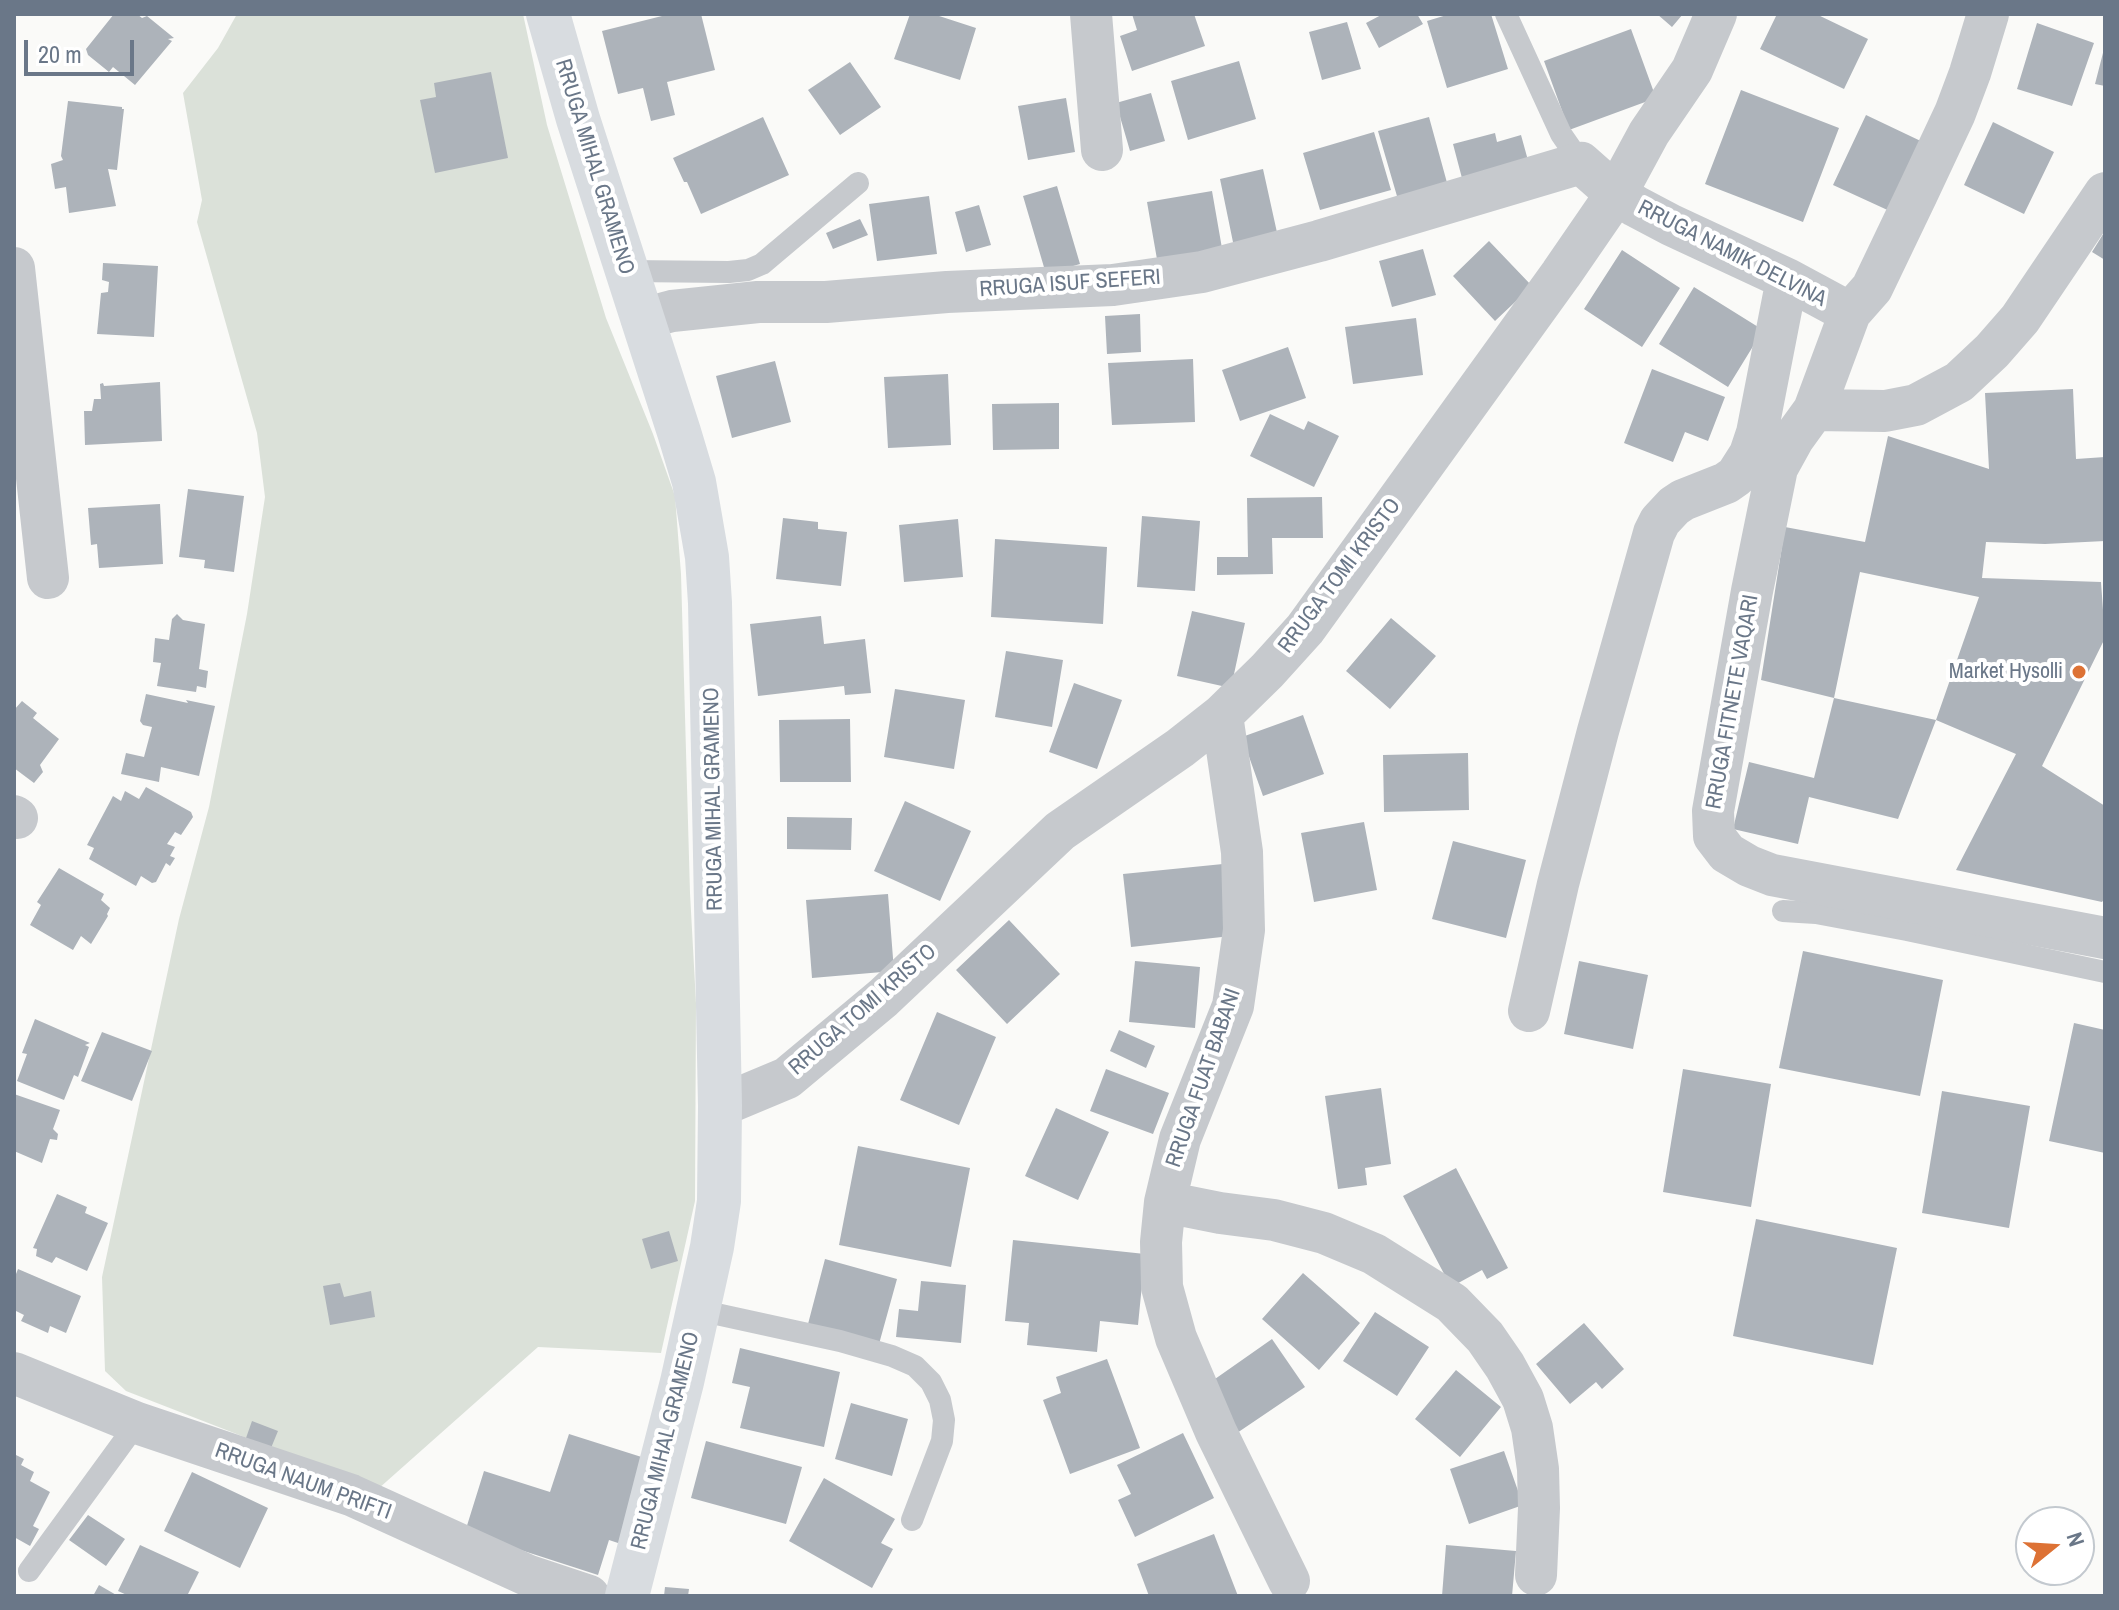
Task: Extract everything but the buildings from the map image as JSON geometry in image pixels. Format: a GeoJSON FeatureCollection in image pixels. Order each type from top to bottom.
{"type":"FeatureCollection","features":[{"type":"Feature","properties":{"kind":"street","name":"RRUGA MIHAL GRAMENO"},"geometry":{"type":"LineString","coordinates":[[548,14],[694,482],[707,557],[711,618],[719,1201],[682,1382],[627,1596]]}},
{"type":"Feature","properties":{"kind":"street"},"geometry":{"type":"LineString","coordinates":[[1091,14],[1102,150]]}},
{"type":"Feature","properties":{"kind":"street","name":"RRUGA TOMI KRISTO"},"geometry":{"type":"LineString","coordinates":[[720,1106],[787,1078],[883,998],[1060,831],[1180,748],[1222,715],[1267,671],[1305,629],[1616,194],[1649,133],[1692,70],[1716,14]]}},
{"type":"Feature","properties":{"kind":"street","name":"RRUGA FITNETE VAQARI"},"geometry":{"type":"LineString","coordinates":[[1988,14],[1965,87],[1937,152],[1872,288],[1850,313],[1814,410],[1777,468],[1713,811],[1714,836],[1727,853],[1772,875],[2105,938]]}},
{"type":"Feature","properties":{"kind":"street"},"geometry":{"type":"LineString","coordinates":[[1581,163],[1616,194]]}},
{"type":"Feature","properties":{"kind":"street","name":"RRUGA ISUF SEFERI"},"geometry":{"type":"LineString","coordinates":[[642,319],[672,311],[758,302],[826,302],[947,292],[1113,285],[1202,272],[1319,241],[1581,163]]}},
{"type":"Feature","properties":{"kind":"street"},"geometry":{"type":"LineString","coordinates":[[1814,410],[1885,411],[1916,405],[1959,382],[2020,319],[2105,193]]}},
{"type":"Feature","properties":{"kind":"street","name":"RRUGA NAMIK DELVINA"},"geometry":{"type":"LineString","coordinates":[[1616,194],[1671,225],[1787,279],[1850,313]]}},
{"type":"Feature","properties":{"kind":"street"},"geometry":{"type":"LineString","coordinates":[[14,268],[48,578]]}},
{"type":"Feature","properties":{"kind":"street"},"geometry":{"type":"LineString","coordinates":[[1529,1011],[1570,838],[1654,533],[1674,506],[1726,483],[1736,476],[1750,454],[1757,433],[1787,279]]}},
{"type":"Feature","properties":{"kind":"street","name":"RRUGA FUAT BABANI"},"geometry":{"type":"LineString","coordinates":[[1222,715],[1242,852],[1244,930],[1233,1006],[1180,1139],[1165,1202],[1161,1242],[1162,1287],[1176,1338],[1216,1432],[1289,1581]]}},
{"type":"Feature","properties":{"kind":"street"},"geometry":{"type":"LineString","coordinates":[[1165,1202],[1274,1220],[1324,1233],[1374,1254],[1452,1303],[1485,1337],[1505,1366],[1523,1399],[1532,1428],[1538,1469],[1536,1575]]}},
{"type":"Feature","properties":{"kind":"street","name":"RRUGA NAUM PRIFTI"},"geometry":{"type":"LineString","coordinates":[[14,1373],[137,1423],[351,1495],[529,1576],[589,1596]]}},
{"type":"Feature","properties":{"kind":"lane"},"geometry":{"type":"LineString","coordinates":[[1506,14],[1561,134],[1581,163]]}},
{"type":"Feature","properties":{"kind":"lane"},"geometry":{"type":"LineString","coordinates":[[627,271],[748,270],[762,264],[858,183]]}},
{"type":"Feature","properties":{"kind":"lane"},"geometry":{"type":"LineString","coordinates":[[1783,911],[1861,921],[2105,972]]}},
{"type":"Feature","properties":{"kind":"lane"},"geometry":{"type":"LineString","coordinates":[[698,1310],[840,1341],[915,1366],[931,1382],[940,1400],[944,1420],[942,1441],[912,1520]]}},
{"type":"Feature","properties":{"kind":"lane"},"geometry":{"type":"LineString","coordinates":[[29,1571],[137,1423]]}},
{"type":"Feature","properties":{"kind":"shaded area"},"geometry":{"type":"Polygon","coordinates":[[[237,14],[523,14],[547,125],[606,318],[675,496],[681,574],[696,1003],[695,1201],[661,1353],[538,1347],[378,1489],[126,1391],[105,1371],[102,1277],[179,919],[209,807],[247,614],[265,497],[257,433],[197,222],[202,200],[183,93],[218,48],[237,14]]]}},
{"type":"Feature","properties":{"kind":"place","name":"Market Hysolli"},"geometry":{"type":"Point","coordinates":[2079,672]}}]}
